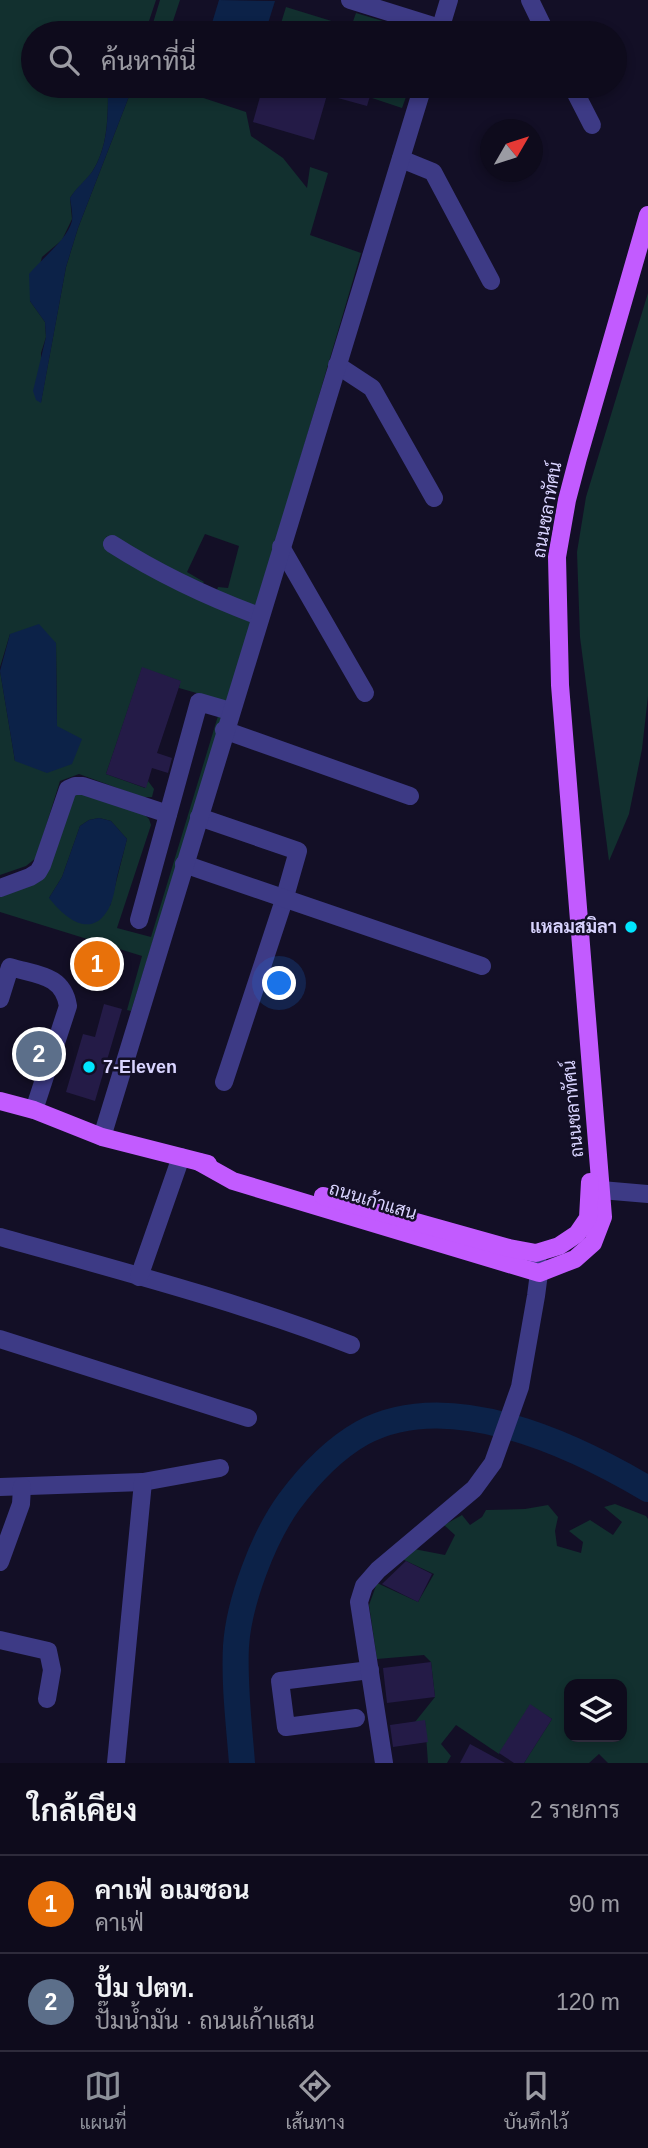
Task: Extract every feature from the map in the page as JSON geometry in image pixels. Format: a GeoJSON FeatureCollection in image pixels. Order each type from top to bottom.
{"type":"FeatureCollection","features":[{"type":"Feature","properties":{"kind":"main road","name":"ถนนชลาทัศน์"},"geometry":{"type":"LineString","coordinates":[[538,1273],[575,1259],[593,1242],[603,1217],[560,685],[557,557],[578,458],[648,215]]}},
{"type":"Feature","properties":{"kind":"main road","name":"ถนนชลาทัศน์"},"geometry":{"type":"LineString","coordinates":[[536,1253],[559,1246],[577,1234],[588,1218],[591,1199],[577,906]]}},
{"type":"Feature","properties":{"kind":"main road","name":"ถนนเก้าแสน"},"geometry":{"type":"LineString","coordinates":[[0,1101],[102,1137],[509,1248],[536,1253]]}},
{"type":"Feature","properties":{"kind":"main road","name":"ถนนเก้าแสน"},"geometry":{"type":"LineString","coordinates":[[199,1162],[233,1181],[538,1273]]}},
{"type":"Feature","properties":{"kind":"street"},"geometry":{"type":"LineString","coordinates":[[350,0],[411,21]]}},
{"type":"Feature","properties":{"kind":"street"},"geometry":{"type":"LineString","coordinates":[[443,21],[449,0]]}},
{"type":"Feature","properties":{"kind":"street"},"geometry":{"type":"LineString","coordinates":[[530,0],[540,21]]}},
{"type":"Feature","properties":{"kind":"street"},"geometry":{"type":"LineString","coordinates":[[102,1137],[419,98]]}},
{"type":"Feature","properties":{"kind":"street"},"geometry":{"type":"LineString","coordinates":[[578,98],[592,125]]}},
{"type":"Feature","properties":{"kind":"street"},"geometry":{"type":"LineString","coordinates":[[401,159],[433,172],[491,281]]}},
{"type":"Feature","properties":{"kind":"street"},"geometry":{"type":"LineString","coordinates":[[337,365],[372,388],[434,498]]}},
{"type":"Feature","properties":{"kind":"street"},"geometry":{"type":"LineString","coordinates":[[112,544],[142,563],[209,597],[260,616]]}},
{"type":"Feature","properties":{"kind":"street"},"geometry":{"type":"LineString","coordinates":[[281,547],[365,694]]}},
{"type":"Feature","properties":{"kind":"street"},"geometry":{"type":"LineString","coordinates":[[139,919],[199,702],[230,711]]}},
{"type":"Feature","properties":{"kind":"street"},"geometry":{"type":"LineString","coordinates":[[225,730],[410,796]]}},
{"type":"Feature","properties":{"kind":"street"},"geometry":{"type":"LineString","coordinates":[[0,888],[38,872],[68,789],[83,786],[168,814]]}},
{"type":"Feature","properties":{"kind":"street"},"geometry":{"type":"LineString","coordinates":[[199,817],[299,851],[223,1082]]}},
{"type":"Feature","properties":{"kind":"street"},"geometry":{"type":"LineString","coordinates":[[184,864],[482,967]]}},
{"type":"Feature","properties":{"kind":"street"},"geometry":{"type":"LineString","coordinates":[[0,999],[10,967],[54,980],[62,987],[66,996],[68,1006],[34,1111]]}},
{"type":"Feature","properties":{"kind":"street"},"geometry":{"type":"LineString","coordinates":[[139,1277],[181,1157]]}},
{"type":"Feature","properties":{"kind":"street"},"geometry":{"type":"LineString","coordinates":[[601,1190],[648,1194]]}},
{"type":"Feature","properties":{"kind":"street"},"geometry":{"type":"LineString","coordinates":[[0,1237],[139,1277],[351,1345]]}},
{"type":"Feature","properties":{"kind":"street"},"geometry":{"type":"LineString","coordinates":[[384,1763],[359,1602],[364,1586],[378,1570],[474,1489],[493,1464],[520,1387],[538,1273],[536,1253]]}},
{"type":"Feature","properties":{"kind":"street"},"geometry":{"type":"LineString","coordinates":[[0,1339],[247,1418]]}},
{"type":"Feature","properties":{"kind":"street"},"geometry":{"type":"LineString","coordinates":[[0,1487],[143,1482],[219,1468]]}},
{"type":"Feature","properties":{"kind":"street"},"geometry":{"type":"LineString","coordinates":[[117,1763],[143,1482]]}},
{"type":"Feature","properties":{"kind":"street"},"geometry":{"type":"LineString","coordinates":[[0,1562],[21,1504],[22,1487]]}},
{"type":"Feature","properties":{"kind":"street"},"geometry":{"type":"LineString","coordinates":[[0,1640],[48,1651],[52,1670],[47,1699]]}},
{"type":"Feature","properties":{"kind":"street"},"geometry":{"type":"LineString","coordinates":[[356,1718],[286,1727],[280,1681],[370,1670]]}},
{"type":"Feature","properties":{"kind":"green space"},"geometry":{"type":"Polygon","coordinates":[[[0,0],[156,0],[149,21],[21,21],[21,98],[108,98],[101,153],[92,172],[70,198],[72,219],[62,240],[42,257],[30,301],[45,322],[46,337],[41,353],[41,402],[66,267],[78,228],[128,98],[203,98],[246,112],[251,136],[283,158],[307,188],[310,167],[328,173],[310,235],[361,253],[256,609],[216,593],[218,587],[228,588],[239,546],[205,534],[187,572],[204,582],[199,588],[106,536],[118,553],[254,620],[228,702],[179,688],[180,681],[142,668],[106,774],[145,788],[148,781],[154,789],[152,797],[142,797],[79,774],[60,781],[36,858],[26,866],[0,875],[0,671],[15,761],[57,726],[56,643],[10,634],[0,667],[0,0]]]}},
{"type":"Feature","properties":{"kind":"green space"},"geometry":{"type":"Polygon","coordinates":[[[160,0],[180,0],[173,21],[154,21],[160,0]]]}},
{"type":"Feature","properties":{"kind":"green space"},"geometry":{"type":"Polygon","coordinates":[[[286,7],[332,21],[282,21],[286,7]]]}},
{"type":"Feature","properties":{"kind":"green space"},"geometry":{"type":"Polygon","coordinates":[[[356,13],[383,21],[353,21],[356,13]]]}},
{"type":"Feature","properties":{"kind":"green space"},"geometry":{"type":"Polygon","coordinates":[[[372,98],[406,98],[402,108],[372,98]]]}},
{"type":"Feature","properties":{"kind":"green space"},"geometry":{"type":"Polygon","coordinates":[[[648,293],[648,696],[642,749],[629,814],[609,861],[580,637],[577,552],[586,497],[648,293]]]}},
{"type":"Feature","properties":{"kind":"green space"},"geometry":{"type":"Polygon","coordinates":[[[218,716],[223,717],[131,1011],[127,1010],[142,956],[0,912],[0,896],[39,880],[75,795],[81,794],[144,814],[149,819],[151,825],[117,928],[151,937],[218,716]],[[99,818],[80,826],[62,877],[49,898],[110,906],[127,839],[111,821],[99,818]]]}},
{"type":"Feature","properties":{"kind":"green space"},"geometry":{"type":"Polygon","coordinates":[[[615,1504],[648,1519],[648,1763],[608,1763],[599,1754],[589,1763],[524,1763],[552,1719],[530,1705],[499,1754],[456,1725],[441,1744],[451,1756],[447,1763],[428,1763],[425,1721],[415,1722],[435,1697],[431,1662],[424,1655],[377,1659],[369,1605],[377,1583],[418,1602],[434,1574],[402,1559],[414,1549],[445,1555],[455,1535],[444,1525],[462,1515],[470,1525],[482,1517],[486,1510],[525,1509],[548,1505],[558,1517],[555,1531],[557,1546],[581,1553],[583,1542],[569,1531],[590,1520],[613,1535],[622,1522],[604,1507],[615,1504]]]}},
{"type":"Feature","properties":{"kind":"water"},"geometry":{"type":"Polygon","coordinates":[[[219,0],[275,1],[269,21],[213,21],[219,0]]]}},
{"type":"Feature","properties":{"kind":"water"},"geometry":{"type":"Polygon","coordinates":[[[108,98],[128,98],[78,228],[66,267],[41,403],[36,400],[33,391],[46,337],[45,322],[30,301],[29,274],[60,242],[69,228],[72,221],[70,198],[97,163],[104,143],[108,98]]]}},
{"type":"Feature","properties":{"kind":"water"},"geometry":{"type":"Polygon","coordinates":[[[39,624],[56,643],[57,726],[82,739],[72,764],[47,773],[15,761],[0,671],[10,634],[39,624]]]}},
{"type":"Feature","properties":{"kind":"water"},"geometry":{"type":"Polygon","coordinates":[[[99,818],[111,821],[127,839],[109,908],[102,918],[86,924],[70,918],[49,898],[62,877],[80,826],[99,818]]]}},
{"type":"Feature","properties":{"kind":"building"},"geometry":{"type":"Polygon","coordinates":[[[260,98],[326,98],[314,140],[253,122],[260,98]]]}},
{"type":"Feature","properties":{"kind":"building"},"geometry":{"type":"Polygon","coordinates":[[[338,98],[369,98],[367,106],[338,98]]]}},
{"type":"Feature","properties":{"kind":"building"},"geometry":{"type":"Polygon","coordinates":[[[142,667],[181,681],[157,753],[172,758],[168,773],[152,768],[146,788],[106,774],[142,667]]]}},
{"type":"Feature","properties":{"kind":"building"},"geometry":{"type":"Polygon","coordinates":[[[93,947],[100,955],[106,950],[115,962],[92,983],[82,970],[85,967],[79,958],[93,947]]]}},
{"type":"Feature","properties":{"kind":"building","name":"7-Eleven"},"geometry":{"type":"Polygon","coordinates":[[[104,1004],[122,1009],[95,1101],[66,1092],[83,1034],[95,1037],[104,1004]]]}},
{"type":"Feature","properties":{"kind":"building"},"geometry":{"type":"Polygon","coordinates":[[[406,1561],[432,1574],[418,1602],[382,1584],[406,1561]]]}},
{"type":"Feature","properties":{"kind":"building"},"geometry":{"type":"Polygon","coordinates":[[[431,1662],[435,1697],[387,1703],[383,1668],[431,1662]]]}},
{"type":"Feature","properties":{"kind":"building"},"geometry":{"type":"Polygon","coordinates":[[[530,1704],[552,1719],[524,1763],[514,1763],[499,1753],[530,1704]]]}},
{"type":"Feature","properties":{"kind":"building"},"geometry":{"type":"Polygon","coordinates":[[[425,1720],[428,1742],[393,1747],[390,1725],[425,1720]]]}},
{"type":"Feature","properties":{"kind":"building"},"geometry":{"type":"Polygon","coordinates":[[[470,1744],[505,1763],[460,1763],[470,1744]]]}},
{"type":"Feature","properties":{"kind":"waterway"},"geometry":{"type":"LineString","coordinates":[[242,1763],[236,1690],[236,1646],[247,1591],[270,1534],[289,1502],[322,1464],[351,1440],[396,1420],[433,1416],[471,1418],[547,1439],[648,1489]]}},
{"type":"Feature","properties":{"kind":"place","name":"แหลมสมิลา"},"geometry":{"type":"Point","coordinates":[631,927]}},
{"type":"Feature","properties":{"kind":"place","name":"คาเฟ่ อเมซอน"},"geometry":{"type":"Point","coordinates":[97,964]}},
{"type":"Feature","properties":{"kind":"place","name":"ปั้ม ปตท."},"geometry":{"type":"Point","coordinates":[39,1054]}},
{"type":"Feature","properties":{"kind":"place","name":"7-Eleven"},"geometry":{"type":"Point","coordinates":[89,1067]}}]}
